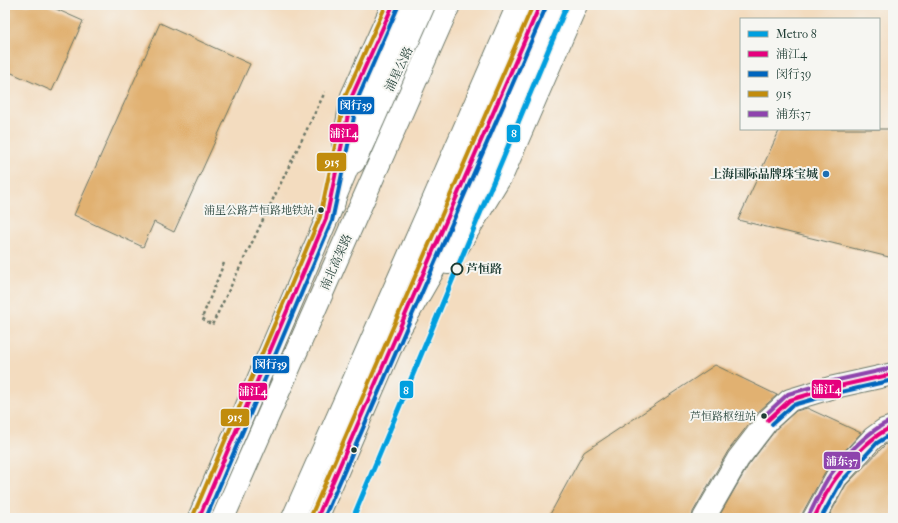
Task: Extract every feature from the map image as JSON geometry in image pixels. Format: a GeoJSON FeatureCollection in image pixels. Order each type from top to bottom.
{"type":"FeatureCollection","features":[{"type":"Feature","properties":{"kind":"main road","name":"浦星公路"},"geometry":{"type":"LineString","coordinates":[[326,219],[340,159],[352,96],[393,5]]}},
{"type":"Feature","properties":{"kind":"main road"},"geometry":{"type":"LineString","coordinates":[[326,219],[348,166],[362,106],[407,5]]}},
{"type":"Feature","properties":{"kind":"main road","name":"浦星公路"},"geometry":{"type":"LineString","coordinates":[[199,518],[326,219],[430,5]]}},
{"type":"Feature","properties":{"kind":"main road","name":"南北高架路"},"geometry":{"type":"LineString","coordinates":[[223,518],[449,5]]}},
{"type":"Feature","properties":{"kind":"main road"},"geometry":{"type":"LineString","coordinates":[[293,518],[518,5]]}},
{"type":"Feature","properties":{"kind":"main road"},"geometry":{"type":"LineString","coordinates":[[317,518],[540,5]]}},
{"type":"Feature","properties":{"kind":"main road"},"geometry":{"type":"LineString","coordinates":[[400,328],[452,236],[488,165],[556,5]]}},
{"type":"Feature","properties":{"kind":"main road"},"geometry":{"type":"LineString","coordinates":[[400,328],[456,252],[503,173],[576,5]]}},
{"type":"Feature","properties":{"kind":"main road"},"geometry":{"type":"LineString","coordinates":[[704,518],[738,459],[768,420],[790,400],[830,388],[893,374]]}},
{"type":"Feature","properties":{"kind":"main road"},"geometry":{"type":"LineString","coordinates":[[814,518],[836,478],[873,438],[884,430],[893,427]]}},
{"type":"Feature","properties":{"kind":"path"},"geometry":{"type":"LineString","coordinates":[[224,263],[202,318],[212,325],[327,89]]}},
{"type":"Feature","properties":{"kind":"building"},"geometry":{"type":"Polygon","coordinates":[[[5,5],[47,5],[83,21],[52,91],[5,70],[5,5]]]}},
{"type":"Feature","properties":{"kind":"building"},"geometry":{"type":"Polygon","coordinates":[[[160,23],[250,64],[174,232],[154,222],[143,247],[74,215],[160,23]]]}},
{"type":"Feature","properties":{"kind":"building","name":"上海国际品牌珠宝城"},"geometry":{"type":"Polygon","coordinates":[[[893,129],[893,258],[738,220],[780,130],[893,129]]]}},
{"type":"Feature","properties":{"kind":"building"},"geometry":{"type":"Polygon","coordinates":[[[715,365],[777,395],[758,412],[728,451],[693,512],[692,518],[548,518],[584,452],[715,365]]]}},
{"type":"Feature","properties":{"kind":"building"},"geometry":{"type":"Polygon","coordinates":[[[807,408],[861,433],[825,472],[803,512],[802,518],[718,518],[748,466],[777,428],[796,411],[807,408]]]}},
{"type":"Feature","properties":{"kind":"building"},"geometry":{"type":"Polygon","coordinates":[[[886,444],[893,448],[893,518],[828,518],[846,485],[886,444]]]}},
{"type":"Feature","properties":{"kind":"metro line","name":"8"},"geometry":{"type":"LineString","coordinates":[[353,518],[567,5]]}},
{"type":"Feature","properties":{"kind":"transit line","name":"915"},"geometry":{"type":"LineString","coordinates":[[193,516],[320,217],[346,94],[386,5]]}},
{"type":"Feature","properties":{"kind":"transit line","name":"浦江4"},"geometry":{"type":"LineString","coordinates":[[199,518],[326,219],[352,96],[393,5]]}},
{"type":"Feature","properties":{"kind":"transit line","name":"915"},"geometry":{"type":"LineString","coordinates":[[311,516],[533,5]]}},
{"type":"Feature","properties":{"kind":"transit line","name":"浦江4"},"geometry":{"type":"LineString","coordinates":[[317,518],[540,5]]}},
{"type":"Feature","properties":{"kind":"transit line","name":"闵行39"},"geometry":{"type":"LineString","coordinates":[[206,518],[332,221],[358,98],[398,7]]}},
{"type":"Feature","properties":{"kind":"transit line","name":"闵行39"},"geometry":{"type":"LineString","coordinates":[[324,518],[546,7]]}},
{"type":"Feature","properties":{"kind":"transit line","name":"浦东37"},"geometry":{"type":"LineString","coordinates":[[764,416],[788,394],[829,382],[892,368]]}},
{"type":"Feature","properties":{"kind":"transit line","name":"浦江4"},"geometry":{"type":"LineString","coordinates":[[768,420],[790,400],[830,388],[893,374]]}},
{"type":"Feature","properties":{"kind":"transit line","name":"闵行39"},"geometry":{"type":"LineString","coordinates":[[772,424],[793,405],[832,394],[893,380]]}},
{"type":"Feature","properties":{"kind":"transit line","name":"浦东37"},"geometry":{"type":"LineString","coordinates":[[809,515],[831,474],[843,460],[867,436],[891,421]]}},
{"type":"Feature","properties":{"kind":"transit line","name":"浦江4"},"geometry":{"type":"LineString","coordinates":[[814,518],[830,487],[848,464],[870,441],[893,427]]}},
{"type":"Feature","properties":{"kind":"transit line","name":"闵行39"},"geometry":{"type":"LineString","coordinates":[[821,518],[841,482],[877,443],[893,433]]}},
{"type":"Feature","properties":{"kind":"place","name":"上海国际品牌珠宝城"},"geometry":{"type":"Point","coordinates":[826,174]}},
{"type":"Feature","properties":{"kind":"place","name":"浦星公路芦恒路地铁站"},"geometry":{"type":"Point","coordinates":[321,210]}},
{"type":"Feature","properties":{"kind":"place","name":"芦恒路"},"geometry":{"type":"Point","coordinates":[457,269]}},
{"type":"Feature","properties":{"kind":"place","name":"芦恒路枢纽站"},"geometry":{"type":"Point","coordinates":[764,416]}}]}
